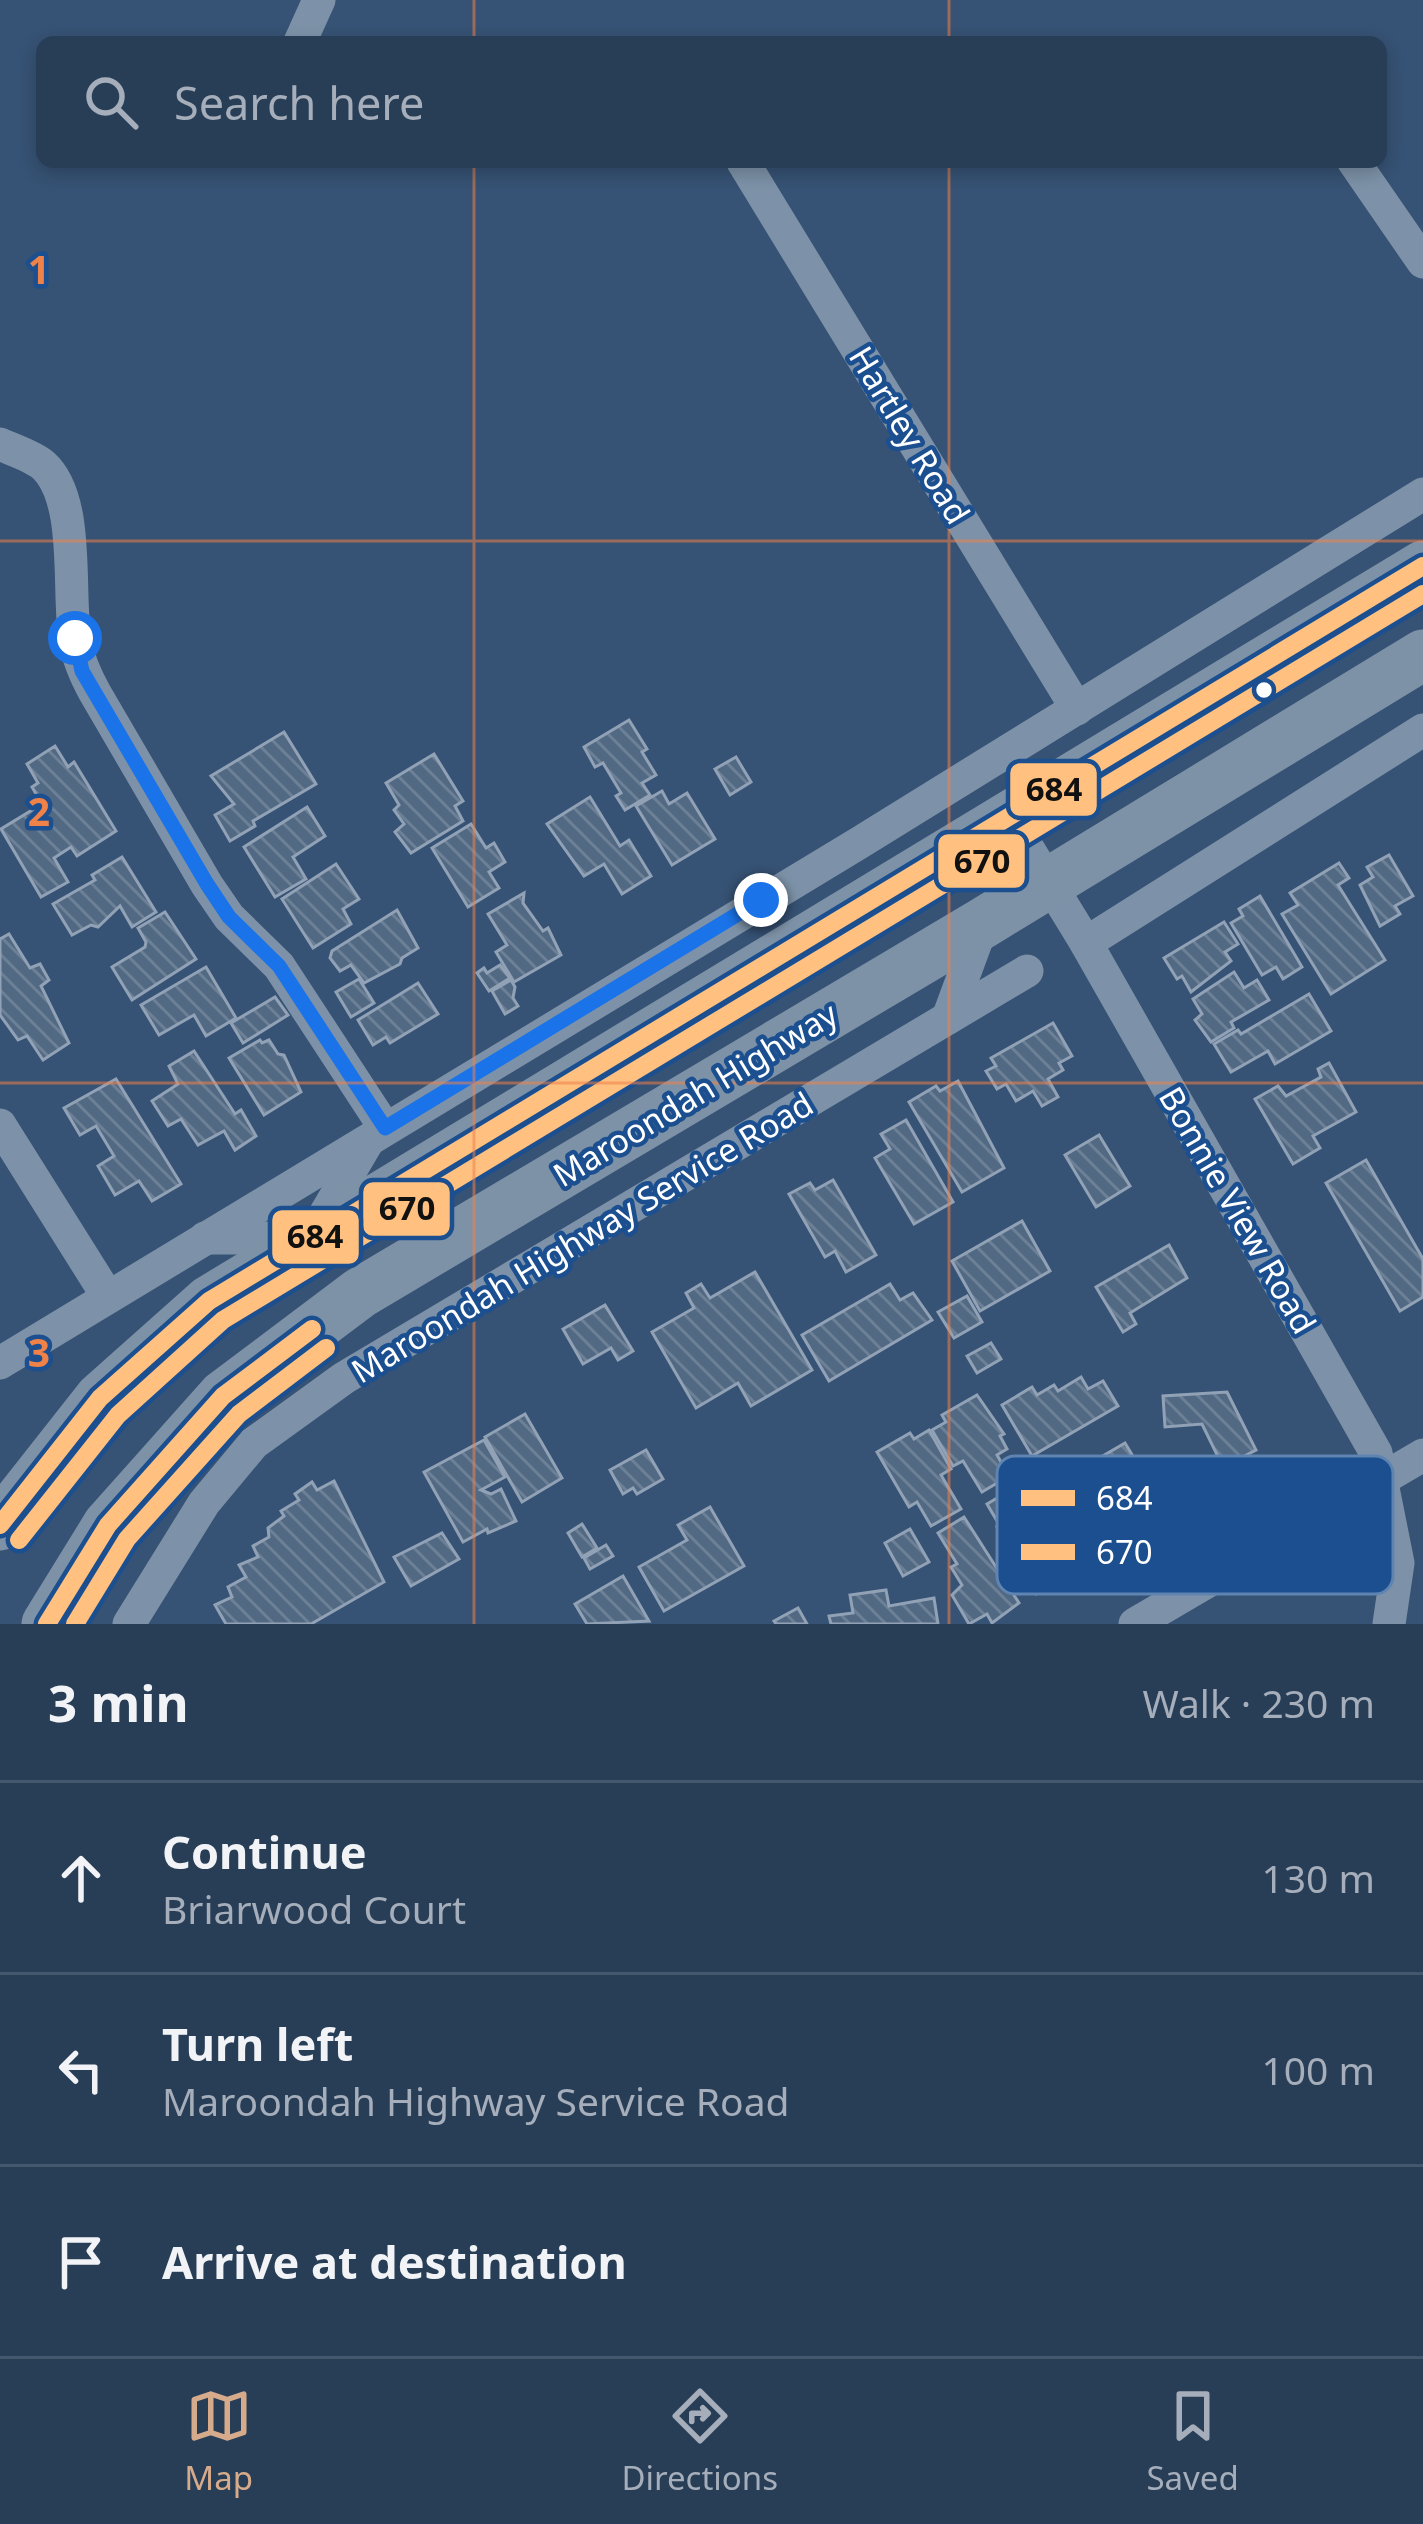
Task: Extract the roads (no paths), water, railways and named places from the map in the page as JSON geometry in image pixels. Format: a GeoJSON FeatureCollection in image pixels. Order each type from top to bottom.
{"type":"FeatureCollection","features":[{"type":"Feature","properties":{"kind":"highway"},"geometry":{"type":"LineString","coordinates":[[0,1525],[100,1398],[208,1301],[1423,566]]}},
{"type":"Feature","properties":{"kind":"highway","name":"Maroondah Highway"},"geometry":{"type":"LineString","coordinates":[[47,1624],[108,1525],[223,1396],[360,1293],[1423,655]]}},
{"type":"Feature","properties":{"kind":"street"},"geometry":{"type":"LineString","coordinates":[[303,36],[319,0]]}},
{"type":"Feature","properties":{"kind":"street","name":"Hartley Road"},"geometry":{"type":"LineString","coordinates":[[747,168],[1078,709]]}},
{"type":"Feature","properties":{"kind":"street"},"geometry":{"type":"LineString","coordinates":[[1358,168],[1423,262]]}},
{"type":"Feature","properties":{"kind":"street"},"geometry":{"type":"LineString","coordinates":[[0,445],[42,464],[60,490],[75,638],[82,671],[94,693],[229,917],[279,966],[379,1131]]}},
{"type":"Feature","properties":{"kind":"street"},"geometry":{"type":"LineString","coordinates":[[0,1364],[1423,494]]}},
{"type":"Feature","properties":{"kind":"street"},"geometry":{"type":"LineString","coordinates":[[1086,944],[1423,730]]}},
{"type":"Feature","properties":{"kind":"street","name":"Bonnie View Road"},"geometry":{"type":"LineString","coordinates":[[1010,819],[1377,1456]]}},
{"type":"Feature","properties":{"kind":"street"},"geometry":{"type":"LineString","coordinates":[[948,1018],[983,923]]}},
{"type":"Feature","properties":{"kind":"street","name":"Maroondah Highway Service Road"},"geometry":{"type":"LineString","coordinates":[[129,1624],[204,1503],[254,1443],[344,1378],[1027,971]]}},
{"type":"Feature","properties":{"kind":"street"},"geometry":{"type":"LineString","coordinates":[[0,1125],[108,1297]]}},
{"type":"Feature","properties":{"kind":"street"},"geometry":{"type":"LineString","coordinates":[[203,1238],[311,1238],[379,1131]]}},
{"type":"Feature","properties":{"kind":"street","name":"Maroondah Highway Service Road"},"geometry":{"type":"LineString","coordinates":[[229,1472],[274,1357]]}},
{"type":"Feature","properties":{"kind":"street"},"geometry":{"type":"LineString","coordinates":[[1393,1473],[1423,1455]]}},
{"type":"Feature","properties":{"kind":"street","name":"Bonnie View Road"},"geometry":{"type":"LineString","coordinates":[[1389,1624],[1398,1563],[1393,1533]]}},
{"type":"Feature","properties":{"kind":"street"},"geometry":{"type":"LineString","coordinates":[[1135,1624],[1187,1594]]}}]}
